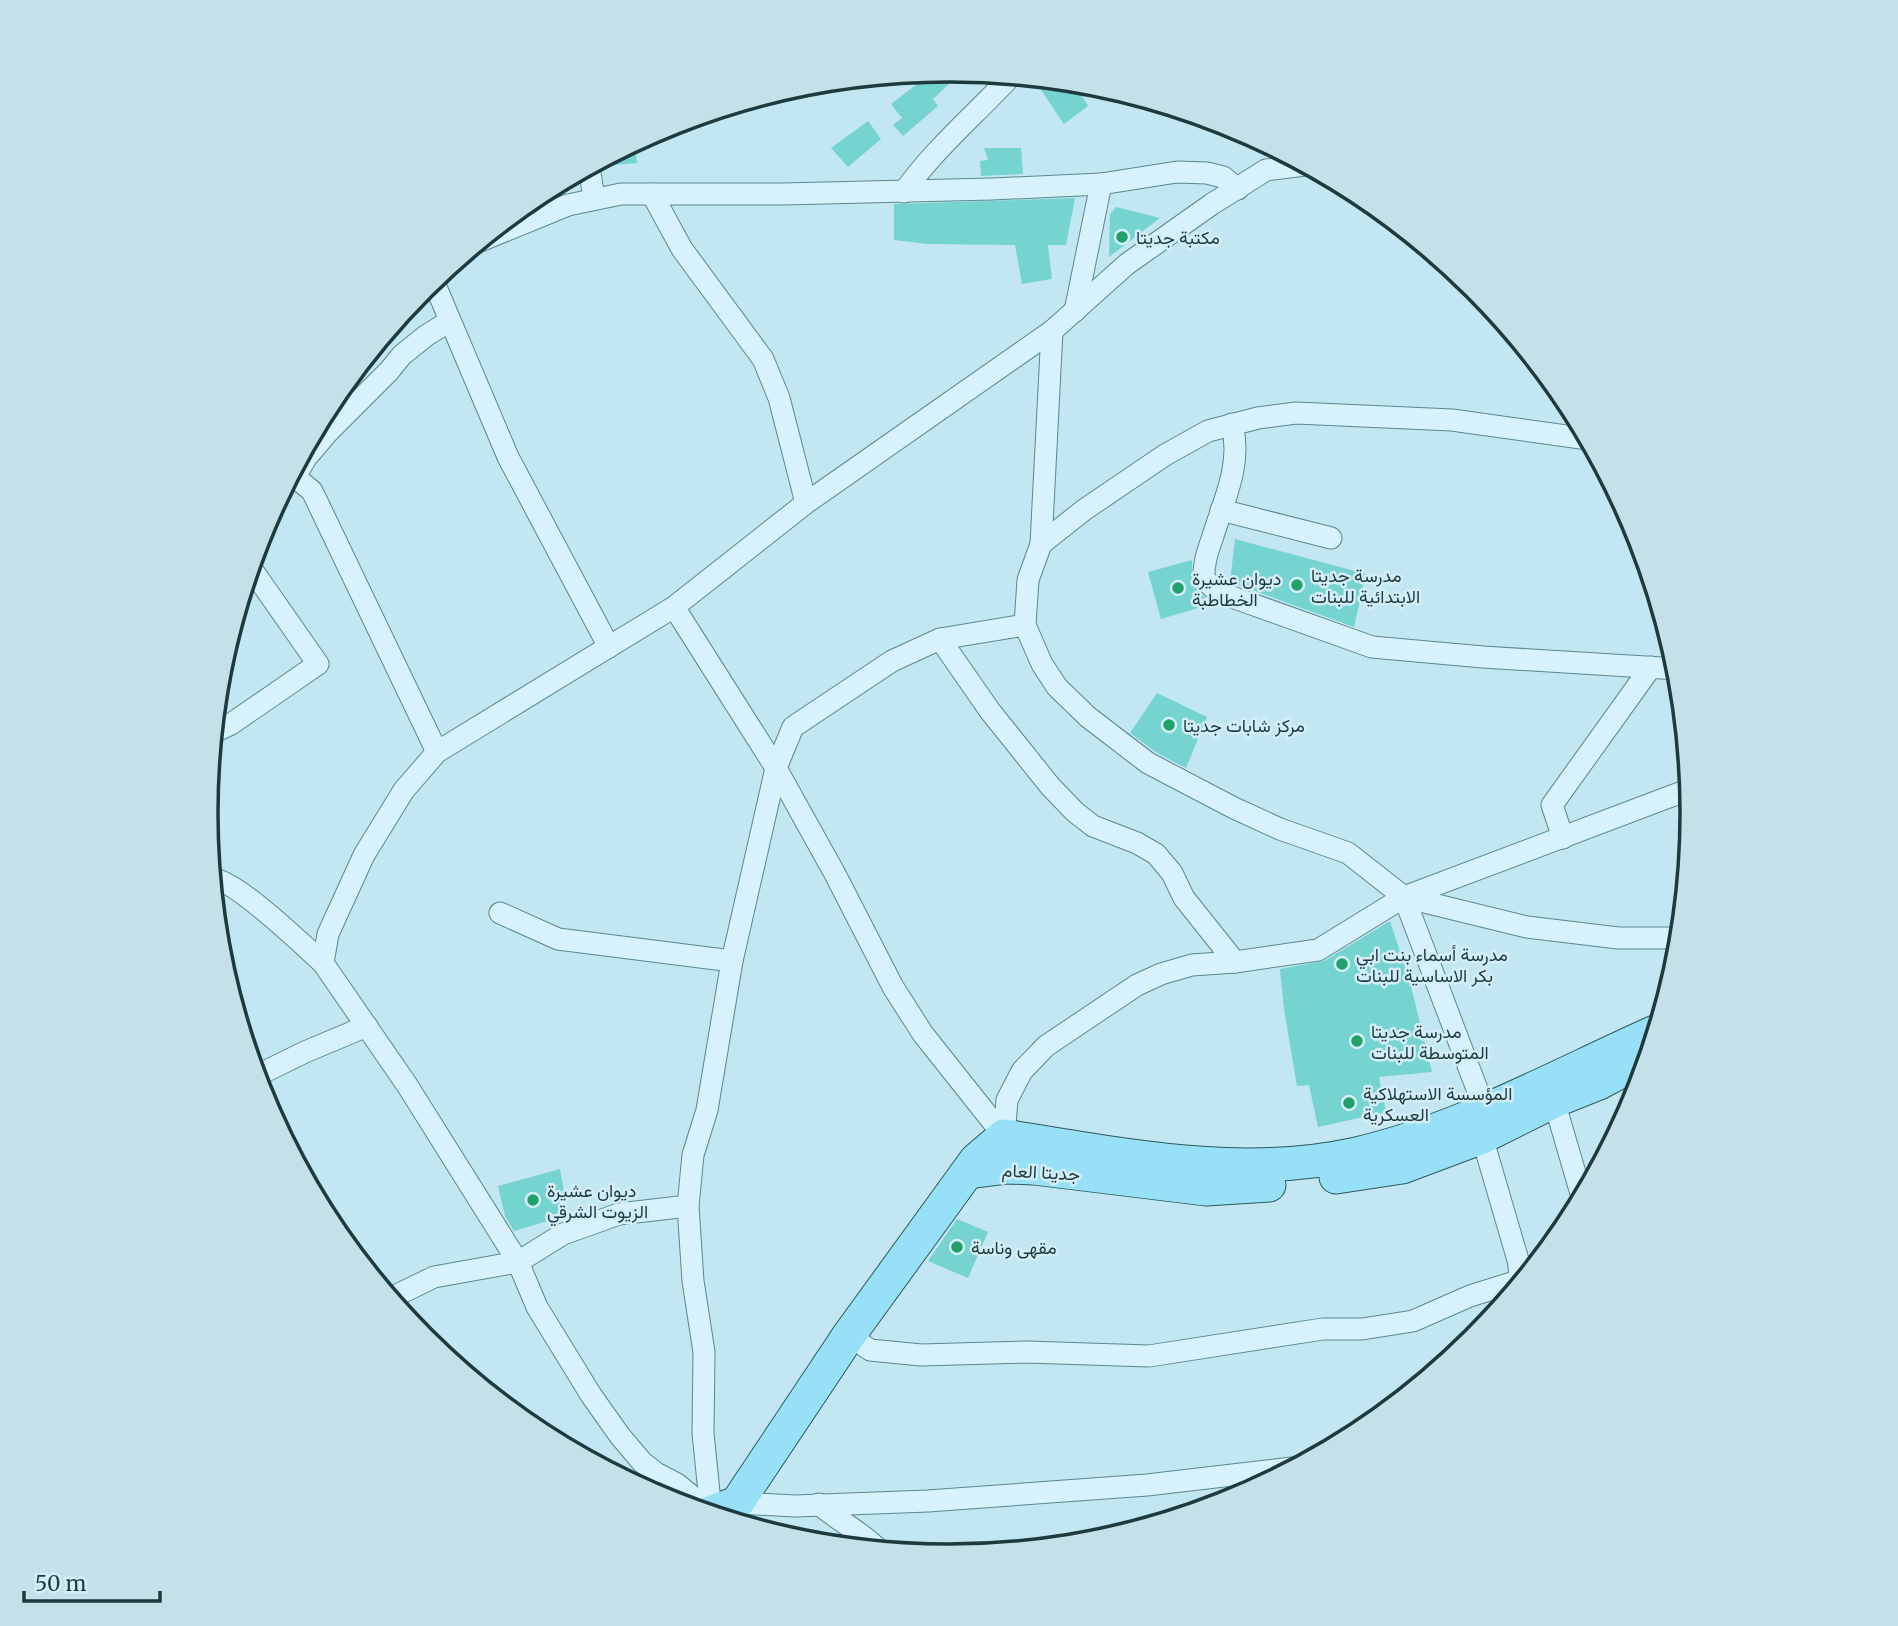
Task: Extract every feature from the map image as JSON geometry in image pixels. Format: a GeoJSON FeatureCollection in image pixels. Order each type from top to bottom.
{"type":"FeatureCollection","features":[{"type":"Feature","properties":{"kind":"main road","name":"جديتا العام"},"geometry":{"type":"LineString","coordinates":[[968,1172],[976,1160],[1004,1136],[1185,1164],[1304,1162],[1356,1154],[1415,1136],[1483,1124],[1554,1101],[1644,1039]]}},
{"type":"Feature","properties":{"kind":"main road","name":"جديتا العام"},"geometry":{"type":"LineString","coordinates":[[968,1172],[1009,1167],[1034,1168],[1206,1189],[1264,1186],[1402,1167],[1483,1124],[1594,1072],[1636,1060]]}},
{"type":"Feature","properties":{"kind":"main road"},"geometry":{"type":"LineString","coordinates":[[721,1507],[968,1172]]}},
{"type":"Feature","properties":{"kind":"street"},"geometry":{"type":"LineString","coordinates":[[904,192],[924,163],[1003,85]]}},
{"type":"Feature","properties":{"kind":"street"},"geometry":{"type":"LineString","coordinates":[[323,963],[328,934],[364,855],[404,790],[437,752],[674,607],[806,503],[1052,331],[1127,264],[1266,170],[1289,167]]}},
{"type":"Feature","properties":{"kind":"street"},"geometry":{"type":"LineString","coordinates":[[508,230],[568,205],[621,194],[904,192],[1101,184],[1177,172],[1207,173],[1223,177],[1238,189]]}},
{"type":"Feature","properties":{"kind":"street"},"geometry":{"type":"LineString","coordinates":[[591,177],[594,198]]}},
{"type":"Feature","properties":{"kind":"street"},"geometry":{"type":"LineString","coordinates":[[1075,312],[1101,184]]}},
{"type":"Feature","properties":{"kind":"street"},"geometry":{"type":"LineString","coordinates":[[652,194],[682,250],[763,359],[779,398],[806,503]]}},
{"type":"Feature","properties":{"kind":"street"},"geometry":{"type":"LineString","coordinates":[[438,291],[508,457],[609,647]]}},
{"type":"Feature","properties":{"kind":"street"},"geometry":{"type":"LineString","coordinates":[[320,442],[402,355],[450,321]]}},
{"type":"Feature","properties":{"kind":"street"},"geometry":{"type":"LineString","coordinates":[[1052,331],[1041,544],[1028,580],[1025,625],[1042,664],[1057,687],[1088,718],[1148,763],[1234,808],[1280,829],[1348,853],[1404,897],[1527,927],[1618,938],[1669,938]]}},
{"type":"Feature","properties":{"kind":"street"},"geometry":{"type":"LineString","coordinates":[[1041,544],[1084,510],[1165,455],[1208,431],[1232,424],[1296,413],[1452,420],[1575,437]]}},
{"type":"Feature","properties":{"kind":"street"},"geometry":{"type":"LineString","coordinates":[[1232,424],[1237,444],[1228,492],[1204,563],[1204,579],[1218,592],[1372,646],[1483,657],[1666,668]]}},
{"type":"Feature","properties":{"kind":"street"},"geometry":{"type":"LineString","coordinates":[[298,483],[312,491],[437,752]]}},
{"type":"Feature","properties":{"kind":"street"},"geometry":{"type":"LineString","coordinates":[[1221,510],[1331,538]]}},
{"type":"Feature","properties":{"kind":"street"},"geometry":{"type":"LineString","coordinates":[[224,727],[318,664],[257,577]]}},
{"type":"Feature","properties":{"kind":"street"},"geometry":{"type":"LineString","coordinates":[[674,607],[776,768],[893,987],[923,1034],[1004,1136]]}},
{"type":"Feature","properties":{"kind":"street"},"geometry":{"type":"LineString","coordinates":[[718,1506],[703,1433],[704,1352],[693,1281],[688,1206],[694,1155],[707,1110],[732,961],[776,768],[793,727],[892,661],[940,639],[1025,625]]}},
{"type":"Feature","properties":{"kind":"street"},"geometry":{"type":"LineString","coordinates":[[940,639],[990,711],[1051,786],[1075,812],[1093,826],[1137,843],[1156,855],[1172,873],[1184,898],[1235,962]]}},
{"type":"Feature","properties":{"kind":"street"},"geometry":{"type":"LineString","coordinates":[[1563,838],[1552,805],[1651,667]]}},
{"type":"Feature","properties":{"kind":"street"},"geometry":{"type":"LineString","coordinates":[[1004,1136],[1007,1100],[1022,1071],[1046,1046],[1136,985],[1192,965],[1235,962],[1318,950],[1404,897],[1679,793]]}},
{"type":"Feature","properties":{"kind":"street"},"geometry":{"type":"LineString","coordinates":[[222,881],[242,893],[323,963],[407,1084],[517,1262],[537,1307],[620,1436],[642,1462],[656,1473],[709,1503]]}},
{"type":"Feature","properties":{"kind":"street"},"geometry":{"type":"LineString","coordinates":[[1404,897],[1483,1124],[1519,1269]]}},
{"type":"Feature","properties":{"kind":"street"},"geometry":{"type":"LineString","coordinates":[[500,914],[558,939],[732,961]]}},
{"type":"Feature","properties":{"kind":"street"},"geometry":{"type":"LineString","coordinates":[[266,1071],[368,1026]]}},
{"type":"Feature","properties":{"kind":"street"},"geometry":{"type":"LineString","coordinates":[[1554,1101],[1578,1184]]}},
{"type":"Feature","properties":{"kind":"street"},"geometry":{"type":"LineString","coordinates":[[399,1294],[434,1277],[517,1262],[562,1234],[619,1214],[688,1206]]}},
{"type":"Feature","properties":{"kind":"street"},"geometry":{"type":"LineString","coordinates":[[849,1335],[870,1350],[921,1355],[1027,1352],[1149,1356],[1323,1329],[1362,1329],[1413,1321],[1470,1296],[1507,1284]]}},
{"type":"Feature","properties":{"kind":"street"},"geometry":{"type":"LineString","coordinates":[[726,1509],[1015,1495],[1252,1477]]}},
{"type":"Feature","properties":{"kind":"street"},"geometry":{"type":"LineString","coordinates":[[819,1504],[859,1538]]}},
{"type":"Feature","properties":{"kind":"building"},"geometry":{"type":"Polygon","coordinates":[[[951,82],[933,99],[938,106],[903,136],[893,125],[902,118],[891,104],[918,83],[951,82]]]}},
{"type":"Feature","properties":{"kind":"building"},"geometry":{"type":"Polygon","coordinates":[[[1040,89],[1081,94],[1088,106],[1064,124],[1040,89]]]}},
{"type":"Feature","properties":{"kind":"building"},"geometry":{"type":"Polygon","coordinates":[[[868,121],[881,139],[848,167],[831,148],[868,121]]]}},
{"type":"Feature","properties":{"kind":"building"},"geometry":{"type":"Polygon","coordinates":[[[984,148],[1021,148],[1023,174],[981,176],[980,161],[988,160],[984,148]]]}},
{"type":"Feature","properties":{"kind":"building"},"geometry":{"type":"Polygon","coordinates":[[[636,153],[637,163],[612,165],[636,153]]]}},
{"type":"Feature","properties":{"kind":"building"},"geometry":{"type":"Polygon","coordinates":[[[1075,198],[1066,245],[1048,245],[1052,279],[1022,284],[1015,245],[927,244],[894,240],[894,204],[1075,198]]]}},
{"type":"Feature","properties":{"kind":"building","name":"مكتبة جديتا"},"geometry":{"type":"Polygon","coordinates":[[[1116,207],[1160,218],[1109,257],[1110,214],[1116,207]]]}},
{"type":"Feature","properties":{"kind":"building","name":"مدرسة جديتا الابتدائية للبنات"},"geometry":{"type":"Polygon","coordinates":[[[1235,539],[1366,574],[1354,627],[1230,582],[1235,539]]]}},
{"type":"Feature","properties":{"kind":"building","name":"ديوان عشيرة الخطاطبة"},"geometry":{"type":"Polygon","coordinates":[[[1192,560],[1192,584],[1207,599],[1208,605],[1161,619],[1148,572],[1192,560]]]}},
{"type":"Feature","properties":{"kind":"building","name":"مركز شابات جديتا"},"geometry":{"type":"Polygon","coordinates":[[[1157,693],[1207,717],[1186,768],[1157,753],[1130,733],[1157,693]]]}},
{"type":"Feature","properties":{"kind":"building"},"geometry":{"type":"Polygon","coordinates":[[[1390,921],[1410,982],[1432,1072],[1379,1077],[1386,1112],[1318,1127],[1309,1085],[1297,1086],[1280,969],[1324,961],[1390,921]]]}},
{"type":"Feature","properties":{"kind":"building","name":"ديوان عشيرة الزيوت الشرقي"},"geometry":{"type":"Polygon","coordinates":[[[560,1169],[568,1215],[514,1231],[505,1216],[498,1186],[560,1169]]]}},
{"type":"Feature","properties":{"kind":"building"},"geometry":{"type":"Polygon","coordinates":[[[957,1219],[988,1232],[968,1278],[928,1261],[957,1219]]]}},
{"type":"Feature","properties":{"kind":"place","name":"مكتبة جديتا"},"geometry":{"type":"Point","coordinates":[1122,237]}},
{"type":"Feature","properties":{"kind":"place","name":"مدرسة جديتا الابتدائية للبنات"},"geometry":{"type":"Point","coordinates":[1297,585]}},
{"type":"Feature","properties":{"kind":"place","name":"ديوان عشيرة الخطاطبة"},"geometry":{"type":"Point","coordinates":[1178,588]}},
{"type":"Feature","properties":{"kind":"place","name":"مركز شابات جديتا"},"geometry":{"type":"Point","coordinates":[1169,725]}},
{"type":"Feature","properties":{"kind":"place","name":"مدرسة أسماء بنت ابي بكر الاساسية للبنات"},"geometry":{"type":"Point","coordinates":[1342,964]}},
{"type":"Feature","properties":{"kind":"place","name":"مدرسة جديتا المتوسطة للبنات"},"geometry":{"type":"Point","coordinates":[1357,1041]}},
{"type":"Feature","properties":{"kind":"place","name":"المؤسسة الاستهلاكية العسكرية"},"geometry":{"type":"Point","coordinates":[1349,1103]}},
{"type":"Feature","properties":{"kind":"place","name":"ديوان عشيرة الزيوت الشرقي"},"geometry":{"type":"Point","coordinates":[533,1200]}},
{"type":"Feature","properties":{"kind":"place","name":"مقهى وناسة"},"geometry":{"type":"Point","coordinates":[957,1247]}}]}
